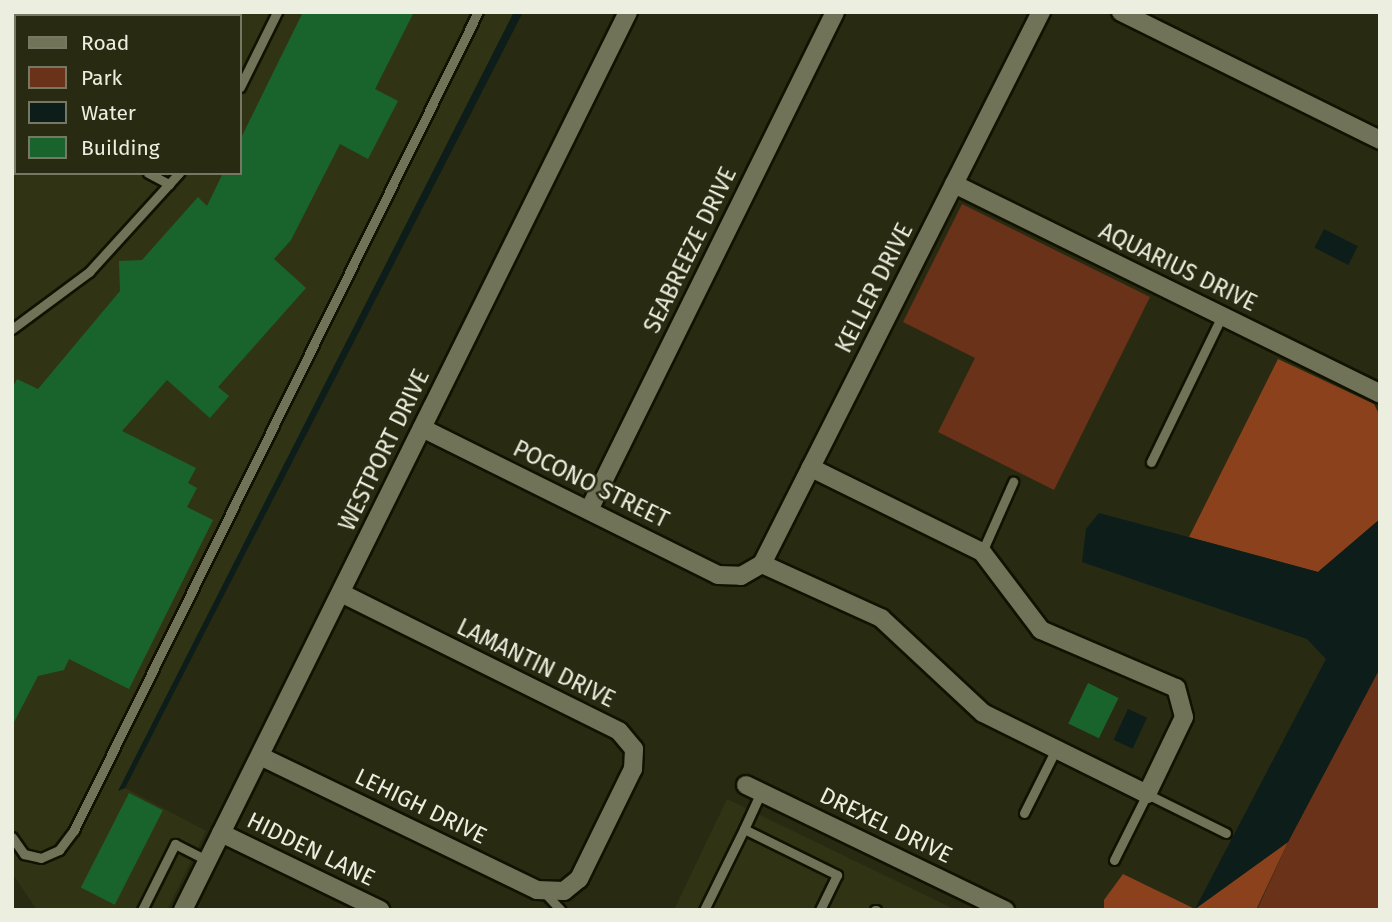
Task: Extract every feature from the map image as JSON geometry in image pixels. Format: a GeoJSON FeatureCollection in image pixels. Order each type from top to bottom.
{"type":"FeatureCollection","features":[{"type":"Feature","properties":{"kind":"street","name":"WESTPORT DRIVE"},"geometry":{"type":"LineString","coordinates":[[183,910],[628,12]]}},
{"type":"Feature","properties":{"kind":"street","name":"SEABREEZE DRIVE"},"geometry":{"type":"LineString","coordinates":[[589,510],[835,12]]}},
{"type":"Feature","properties":{"kind":"street","name":"KELLER DRIVE"},"geometry":{"type":"LineString","coordinates":[[762,564],[1041,12]]}},
{"type":"Feature","properties":{"kind":"street"},"geometry":{"type":"LineString","coordinates":[[1121,12],[1380,140]]}},
{"type":"Feature","properties":{"kind":"street","name":"AQUARIUS DRIVE"},"geometry":{"type":"LineString","coordinates":[[954,184],[1380,394]]}},
{"type":"Feature","properties":{"kind":"street","name":"POCONO STREET"},"geometry":{"type":"LineString","coordinates":[[422,428],[718,575],[741,576],[762,564]]}},
{"type":"Feature","properties":{"kind":"street"},"geometry":{"type":"LineString","coordinates":[[762,564],[881,618],[983,713],[1147,793],[1184,717],[1176,688],[1041,630],[982,552],[811,468]]}},
{"type":"Feature","properties":{"kind":"street","name":"LAMANTIN DRIVE"},"geometry":{"type":"LineString","coordinates":[[341,593],[619,731],[634,749],[633,769],[579,879],[564,891]]}},
{"type":"Feature","properties":{"kind":"street","name":"LEHIGH DRIVE"},"geometry":{"type":"LineString","coordinates":[[260,756],[543,890],[564,891]]}},
{"type":"Feature","properties":{"kind":"street","name":"DREXEL DRIVE"},"geometry":{"type":"LineString","coordinates":[[754,789],[1005,910]]}},
{"type":"Feature","properties":{"kind":"street","name":"HIDDEN LANE"},"geometry":{"type":"LineString","coordinates":[[221,833],[380,910]]}},
{"type":"Feature","properties":{"kind":"lane"},"geometry":{"type":"LineString","coordinates":[[242,82],[277,12]]}},
{"type":"Feature","properties":{"kind":"lane"},"geometry":{"type":"LineString","coordinates":[[12,837],[24,853],[41,858],[59,850],[74,830],[478,12]]}},
{"type":"Feature","properties":{"kind":"lane"},"geometry":{"type":"LineString","coordinates":[[152,175],[169,184]]}},
{"type":"Feature","properties":{"kind":"lane"},"geometry":{"type":"LineString","coordinates":[[12,329],[89,272],[177,175]]}},
{"type":"Feature","properties":{"kind":"lane"},"geometry":{"type":"LineString","coordinates":[[1151,462],[1222,316]]}},
{"type":"Feature","properties":{"kind":"lane"},"geometry":{"type":"LineString","coordinates":[[982,552],[1013,482]]}},
{"type":"Feature","properties":{"kind":"lane"},"geometry":{"type":"LineString","coordinates":[[1024,813],[1056,749]]}},
{"type":"Feature","properties":{"kind":"lane"},"geometry":{"type":"LineString","coordinates":[[704,910],[744,829],[754,789]]}},
{"type":"Feature","properties":{"kind":"lane"},"geometry":{"type":"LineString","coordinates":[[1114,860],[1147,793],[1226,833]]}},
{"type":"Feature","properties":{"kind":"lane"},"geometry":{"type":"LineString","coordinates":[[744,829],[837,876],[820,910]]}},
{"type":"Feature","properties":{"kind":"lane"},"geometry":{"type":"LineString","coordinates":[[142,910],[175,844],[208,861]]}},
{"type":"Feature","properties":{"kind":"lane"},"geometry":{"type":"LineString","coordinates":[[543,890],[561,910]]}},
{"type":"Feature","properties":{"kind":"shaded area"},"geometry":{"type":"Polygon","coordinates":[[[12,12],[514,12],[119,790],[125,788],[206,831],[167,910],[37,910],[12,873],[12,12]]]}},
{"type":"Feature","properties":{"kind":"shaded area"},"geometry":{"type":"Polygon","coordinates":[[[1278,359],[1374,404],[1380,416],[1380,519],[1318,572],[1189,537],[1278,359]]]}},
{"type":"Feature","properties":{"kind":"shaded area"},"geometry":{"type":"Polygon","coordinates":[[[727,799],[956,910],[674,910],[727,799]]]}},
{"type":"Feature","properties":{"kind":"shaded area"},"geometry":{"type":"Polygon","coordinates":[[[1288,842],[1256,910],[1104,910],[1104,900],[1123,874],[1195,909],[1288,842]]]}},
{"type":"Feature","properties":{"kind":"green space"},"geometry":{"type":"Polygon","coordinates":[[[962,204],[1150,297],[1054,490],[938,432],[975,358],[903,322],[962,204]]]}},
{"type":"Feature","properties":{"kind":"green space"},"geometry":{"type":"Polygon","coordinates":[[[1380,668],[1380,910],[1257,910],[1288,842],[1380,668]]]}},
{"type":"Feature","properties":{"kind":"water"},"geometry":{"type":"Polygon","coordinates":[[[514,12],[523,12],[125,788],[118,791],[514,12]]]}},
{"type":"Feature","properties":{"kind":"water"},"geometry":{"type":"Polygon","coordinates":[[[1324,229],[1358,246],[1348,265],[1314,248],[1324,229]]]}},
{"type":"Feature","properties":{"kind":"water"},"geometry":{"type":"Polygon","coordinates":[[[1099,513],[1318,572],[1380,519],[1380,668],[1288,842],[1195,909],[1326,659],[1307,639],[1082,562],[1086,529],[1099,513]]]}},
{"type":"Feature","properties":{"kind":"water"},"geometry":{"type":"Polygon","coordinates":[[[1128,709],[1147,718],[1133,749],[1114,740],[1128,709]]]}},
{"type":"Feature","properties":{"kind":"building"},"geometry":{"type":"Polygon","coordinates":[[[303,12],[414,12],[375,89],[398,101],[368,159],[340,144],[291,240],[274,259],[306,288],[218,387],[229,396],[210,418],[167,380],[122,431],[196,468],[188,483],[197,488],[187,507],[213,520],[129,689],[69,659],[64,670],[38,676],[12,726],[12,389],[17,379],[38,389],[120,291],[119,261],[142,260],[198,197],[207,206],[222,175],[242,175],[242,136],[303,12]]]}},
{"type":"Feature","properties":{"kind":"building"},"geometry":{"type":"Polygon","coordinates":[[[1088,683],[1119,698],[1099,738],[1068,723],[1088,683]]]}},
{"type":"Feature","properties":{"kind":"building"},"geometry":{"type":"Polygon","coordinates":[[[129,793],[163,810],[115,905],[81,887],[129,793]]]}}]}
